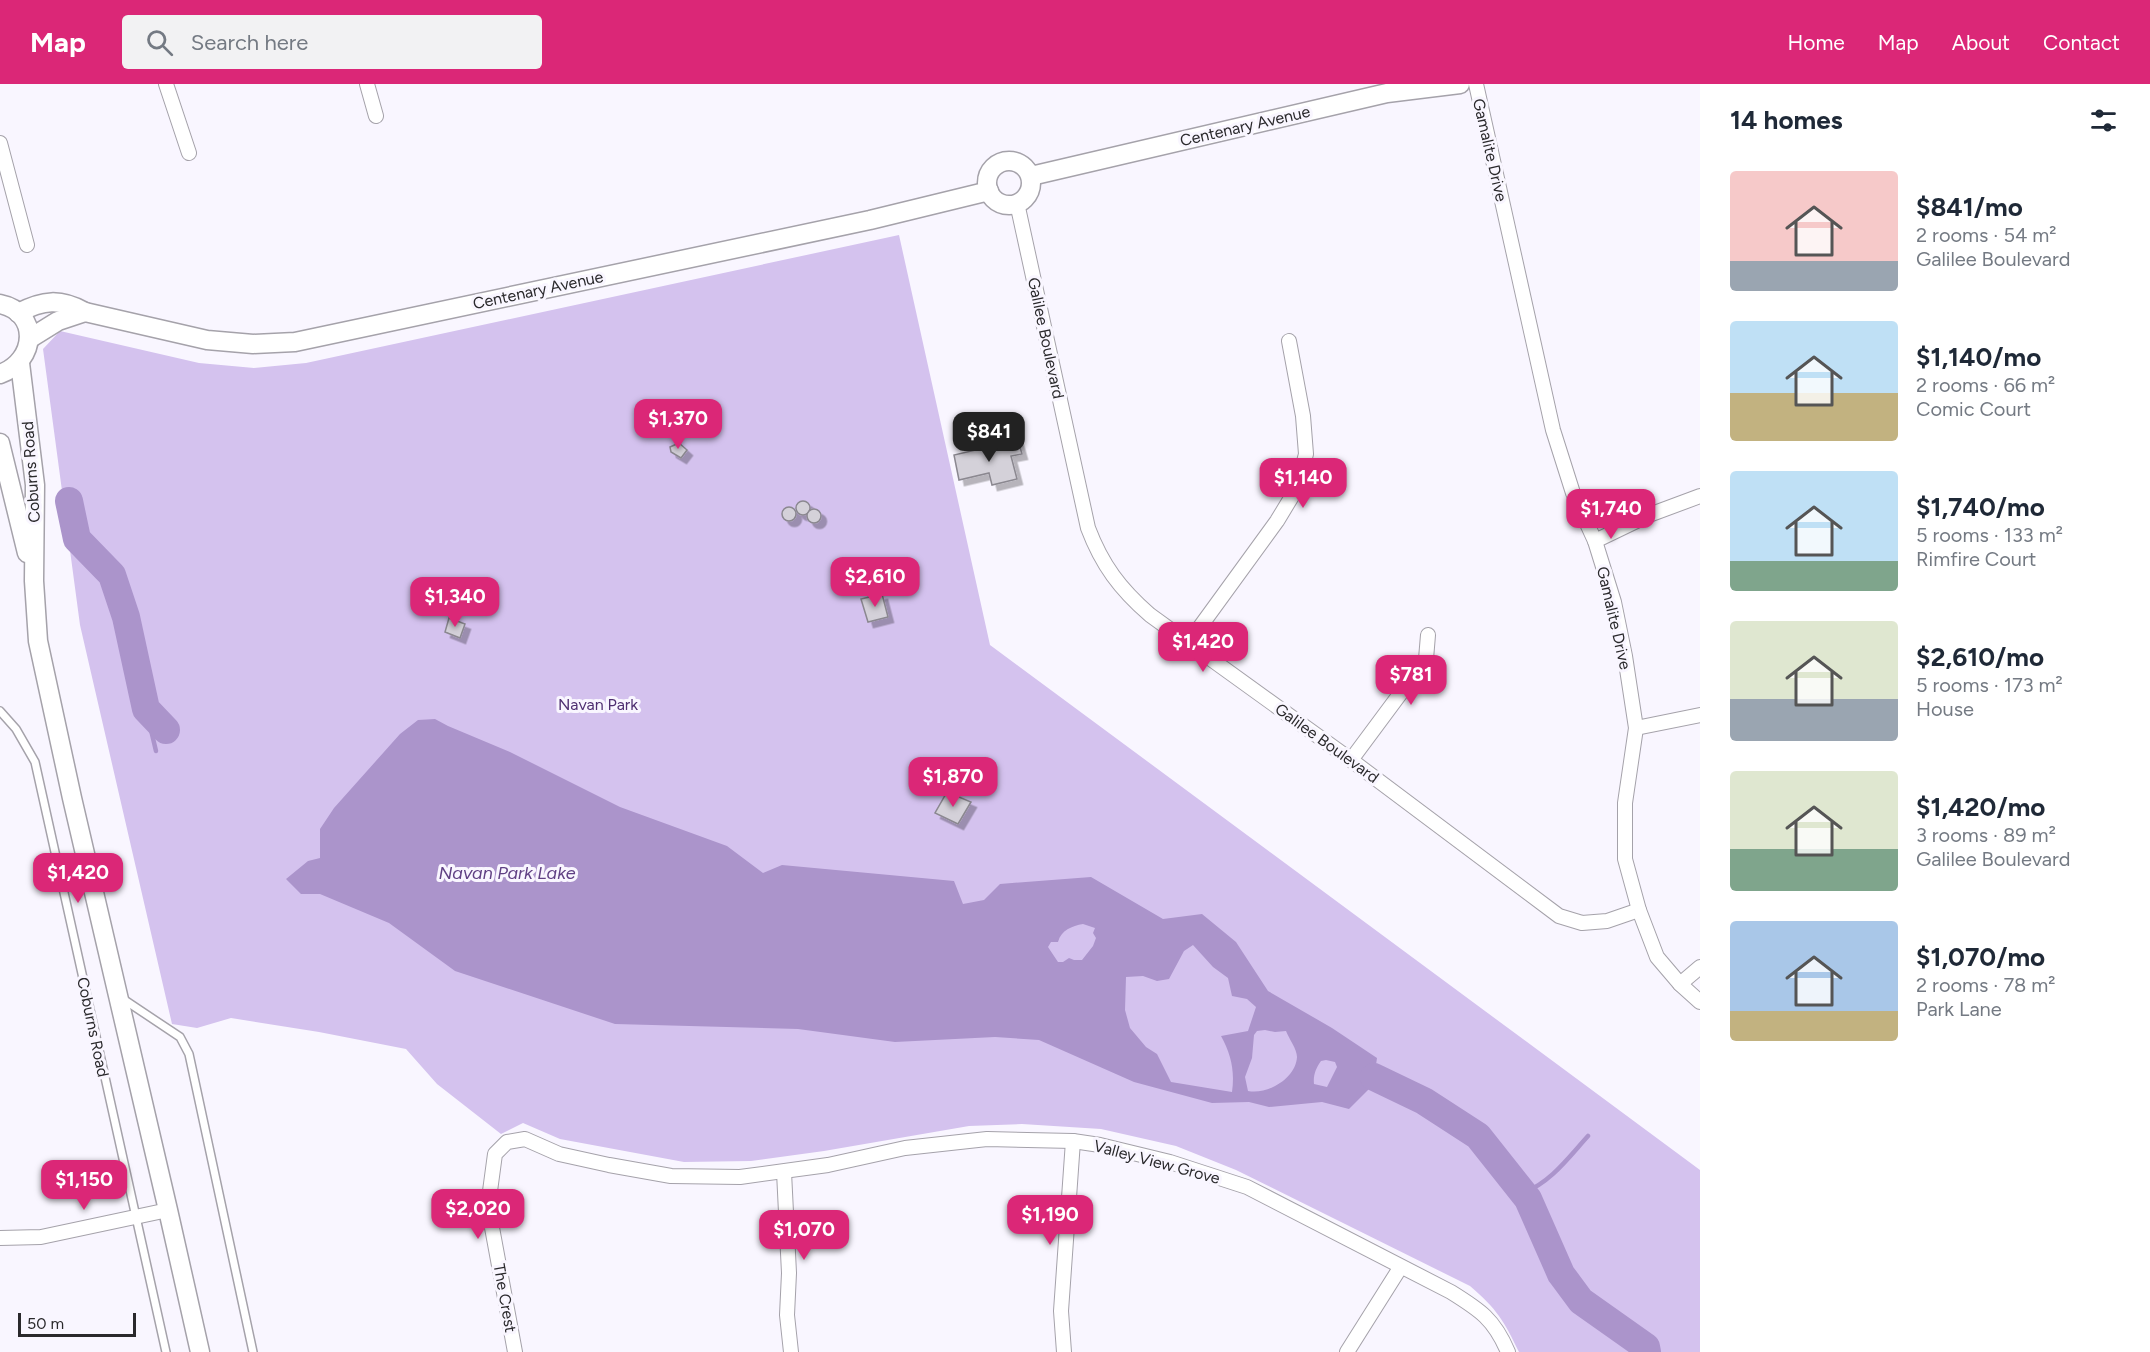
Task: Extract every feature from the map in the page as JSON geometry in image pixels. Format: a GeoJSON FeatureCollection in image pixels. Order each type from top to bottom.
{"type":"FeatureCollection","features":[{"type":"Feature","properties":{"kind":"street"},"geometry":{"type":"LineString","coordinates":[[166,84],[189,153]]}},
{"type":"Feature","properties":{"kind":"street"},"geometry":{"type":"LineString","coordinates":[[367,84],[376,116]]}},
{"type":"Feature","properties":{"kind":"street","name":"Centenary Avenue"},"geometry":{"type":"LineString","coordinates":[[1031,176],[1387,93],[1460,84]]}},
{"type":"Feature","properties":{"kind":"street","name":"Gamalite Drive"},"geometry":{"type":"LineString","coordinates":[[1476,84],[1552,430],[1573,493],[1595,540],[1614,602],[1636,728],[1625,803],[1625,859],[1639,910],[1657,957],[1680,984],[1700,1002]]}},
{"type":"Feature","properties":{"kind":"street"},"geometry":{"type":"LineString","coordinates":[[0,143],[27,245]]}},
{"type":"Feature","properties":{"kind":"street"},"geometry":{"type":"LineString","coordinates":[[1009,160],[1023,165],[1031,176],[1028,196],[1017,203],[1003,204],[989,191],[988,177],[996,165],[1002,162],[1009,160]]}},
{"type":"Feature","properties":{"kind":"street","name":"Centenary Avenue"},"geometry":{"type":"LineString","coordinates":[[8,307],[36,303],[69,303],[85,312],[207,340],[253,344],[295,342],[860,222],[989,191]]}},
{"type":"Feature","properties":{"kind":"street","name":"Galilee Boulevard"},"geometry":{"type":"LineString","coordinates":[[1017,203],[1088,528],[1110,572],[1128,595],[1150,615],[1351,760],[1559,915],[1582,923],[1607,921],[1639,910]]}},
{"type":"Feature","properties":{"kind":"street"},"geometry":{"type":"LineString","coordinates":[[0,287],[8,307],[24,320],[29,339],[27,352],[20,363],[0,374]]}},
{"type":"Feature","properties":{"kind":"street"},"geometry":{"type":"LineString","coordinates":[[29,339],[58,321],[85,312]]}},
{"type":"Feature","properties":{"kind":"street"},"geometry":{"type":"LineString","coordinates":[[1188,642],[1277,521],[1297,488],[1306,454],[1303,416],[1289,341]]}},
{"type":"Feature","properties":{"kind":"street","name":"Coburns Road"},"geometry":{"type":"LineString","coordinates":[[20,363],[35,486],[34,581],[38,641],[200,1352]]}},
{"type":"Feature","properties":{"kind":"street","name":"Coburns Road"},"geometry":{"type":"LineString","coordinates":[[0,443],[34,581]]}},
{"type":"Feature","properties":{"kind":"street"},"geometry":{"type":"LineString","coordinates":[[1595,540],[1649,515],[1700,496]]}},
{"type":"Feature","properties":{"kind":"street"},"geometry":{"type":"LineString","coordinates":[[1351,760],[1426,659],[1428,635]]}},
{"type":"Feature","properties":{"kind":"street"},"geometry":{"type":"LineString","coordinates":[[1636,728],[1700,715]]}},
{"type":"Feature","properties":{"kind":"street"},"geometry":{"type":"LineString","coordinates":[[1680,984],[1700,967]]}},
{"type":"Feature","properties":{"kind":"street","name":"Valley View Grove"},"geometry":{"type":"LineString","coordinates":[[507,1142],[525,1139],[560,1154],[670,1176],[740,1177],[828,1165],[916,1146],[987,1139],[1072,1141],[1100,1145],[1170,1162],[1247,1187],[1400,1268],[1451,1292],[1480,1311],[1501,1336],[1508,1352]]}},
{"type":"Feature","properties":{"kind":"street"},"geometry":{"type":"LineString","coordinates":[[1064,1352],[1061,1311],[1072,1141]]}},
{"type":"Feature","properties":{"kind":"street","name":"The Crest"},"geometry":{"type":"LineString","coordinates":[[507,1142],[495,1154],[488,1206],[514,1352]]}},
{"type":"Feature","properties":{"kind":"street"},"geometry":{"type":"LineString","coordinates":[[784,1172],[789,1274],[787,1316],[791,1352]]}},
{"type":"Feature","properties":{"kind":"street"},"geometry":{"type":"LineString","coordinates":[[0,1238],[41,1237],[168,1210]]}},
{"type":"Feature","properties":{"kind":"street"},"geometry":{"type":"LineString","coordinates":[[1347,1352],[1400,1268]]}},
{"type":"Feature","properties":{"kind":"lane","name":"Coburns Road"},"geometry":{"type":"LineString","coordinates":[[0,711],[16,729],[35,762],[166,1352]]}},
{"type":"Feature","properties":{"kind":"lane","name":"Coburns Road"},"geometry":{"type":"LineString","coordinates":[[118,996],[180,1037],[189,1054],[253,1352]]}},
{"type":"Feature","properties":{"kind":"green space","name":"Navan Park"},"geometry":{"type":"Polygon","coordinates":[[[899,235],[990,645],[1700,1170],[1700,1352],[1519,1352],[1499,1316],[1470,1286],[1236,1170],[1176,1146],[1101,1129],[1022,1124],[969,1126],[751,1161],[684,1162],[560,1139],[523,1123],[501,1134],[437,1084],[406,1049],[231,1018],[197,1028],[172,1024],[80,625],[43,349],[60,331],[199,363],[254,368],[306,363],[899,235]]]}},
{"type":"Feature","properties":{"kind":"water","name":"Navan Park Lake"},"geometry":{"type":"Polygon","coordinates":[[[435,719],[510,752],[620,807],[727,846],[763,873],[782,865],[954,881],[963,904],[984,900],[1000,884],[1091,877],[1163,919],[1202,914],[1236,942],[1268,991],[1332,1028],[1377,1058],[1373,1085],[1349,1109],[1322,1102],[1269,1107],[1249,1102],[1212,1103],[1134,1082],[1039,1040],[995,1037],[895,1042],[798,1029],[615,1024],[455,971],[389,923],[320,894],[301,894],[286,879],[308,861],[320,858],[320,829],[334,808],[400,734],[418,720],[435,719]],[[1079,925],[1068,929],[1058,942],[1051,942],[1048,947],[1058,962],[1069,958],[1082,960],[1093,946],[1096,938],[1093,933],[1095,928],[1079,925]],[[1193,945],[1184,951],[1169,979],[1157,981],[1143,976],[1126,977],[1125,1010],[1130,1028],[1146,1047],[1157,1054],[1171,1082],[1232,1092],[1231,1063],[1221,1036],[1248,1031],[1256,1007],[1247,999],[1232,996],[1228,978],[1213,967],[1193,945]],[[1257,1031],[1254,1035],[1252,1058],[1245,1077],[1248,1091],[1256,1092],[1272,1088],[1286,1078],[1292,1072],[1297,1057],[1286,1031],[1257,1031]],[[1321,1061],[1315,1072],[1314,1084],[1327,1087],[1337,1067],[1335,1062],[1321,1061]]]}},
{"type":"Feature","properties":{"kind":"building"},"geometry":{"type":"Polygon","coordinates":[[[1018,440],[1022,454],[1011,456],[1017,479],[992,485],[989,473],[959,480],[954,455],[1018,440]]]}},
{"type":"Feature","properties":{"kind":"building"},"geometry":{"type":"Polygon","coordinates":[[[679,443],[687,450],[681,458],[671,452],[670,447],[679,443]]]}},
{"type":"Feature","properties":{"kind":"building"},"geometry":{"type":"Polygon","coordinates":[[[803,501],[808,503],[810,508],[808,513],[803,515],[798,513],[796,508],[798,503],[803,501]]]}},
{"type":"Feature","properties":{"kind":"building"},"geometry":{"type":"Polygon","coordinates":[[[789,507],[794,509],[796,514],[794,519],[789,521],[784,519],[782,514],[784,509],[789,507]]]}},
{"type":"Feature","properties":{"kind":"building"},"geometry":{"type":"Polygon","coordinates":[[[814,509],[819,511],[821,516],[819,521],[814,523],[809,521],[807,516],[809,511],[814,509]]]}},
{"type":"Feature","properties":{"kind":"building"},"geometry":{"type":"Polygon","coordinates":[[[882,594],[888,617],[868,622],[861,599],[882,594]]]}},
{"type":"Feature","properties":{"kind":"building"},"geometry":{"type":"Polygon","coordinates":[[[449,618],[465,624],[460,638],[445,632],[449,618]]]}},
{"type":"Feature","properties":{"kind":"building"},"geometry":{"type":"Polygon","coordinates":[[[947,792],[971,802],[958,824],[935,813],[947,792]]]}},
{"type":"Feature","properties":{"kind":"waterway"},"geometry":{"type":"LineString","coordinates":[[69,501],[77,539],[112,575],[126,617],[146,709],[166,730]]}},
{"type":"Feature","properties":{"kind":"waterway"},"geometry":{"type":"LineString","coordinates":[[146,709],[156,751]]}},
{"type":"Feature","properties":{"kind":"waterway"},"geometry":{"type":"LineString","coordinates":[[1374,1077],[1424,1101],[1478,1136],[1528,1199],[1561,1274],[1581,1301],[1646,1347],[1647,1352]]}},
{"type":"Feature","properties":{"kind":"waterway"},"geometry":{"type":"LineString","coordinates":[[1523,1193],[1551,1176],[1588,1136]]}}]}
